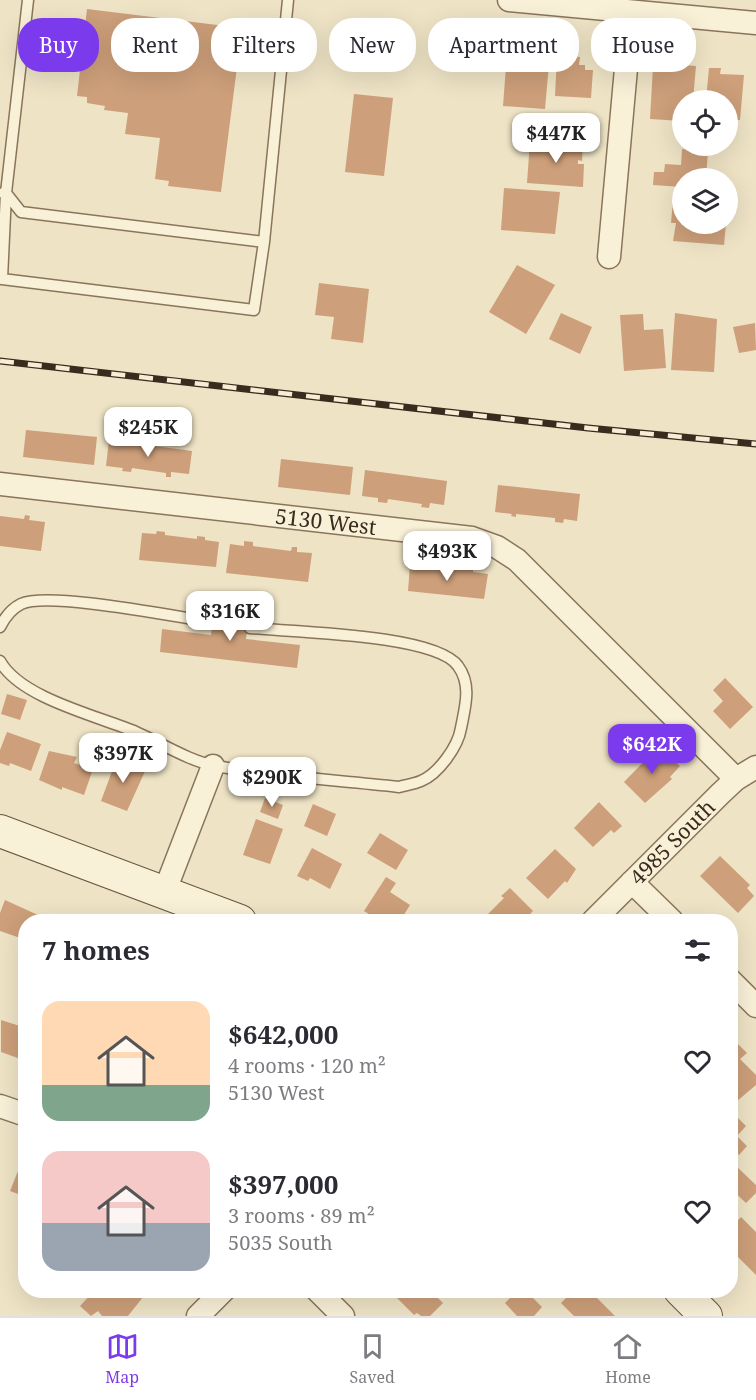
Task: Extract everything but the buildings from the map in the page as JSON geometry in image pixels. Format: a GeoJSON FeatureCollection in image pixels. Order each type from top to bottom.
{"type":"FeatureCollection","features":[{"type":"Feature","properties":{"kind":"street"},"geometry":{"type":"LineString","coordinates":[[509,0],[756,23]]}},
{"type":"Feature","properties":{"kind":"street"},"geometry":{"type":"LineString","coordinates":[[609,257],[631,13]]}},
{"type":"Feature","properties":{"kind":"street","name":"5130 West"},"geometry":{"type":"LineString","coordinates":[[0,484],[472,538],[497,547],[517,561],[736,779]]}},
{"type":"Feature","properties":{"kind":"street"},"geometry":{"type":"LineString","coordinates":[[164,893],[213,766]]}},
{"type":"Feature","properties":{"kind":"street","name":"4985 South"},"geometry":{"type":"LineString","coordinates":[[600,914],[736,779],[756,767]]}},
{"type":"Feature","properties":{"kind":"street"},"geometry":{"type":"LineString","coordinates":[[0,831],[221,914]]}},
{"type":"Feature","properties":{"kind":"street"},"geometry":{"type":"LineString","coordinates":[[632,882],[665,914]]}},
{"type":"Feature","properties":{"kind":"street"},"geometry":{"type":"LineString","coordinates":[[738,988],[756,1006]]}},
{"type":"Feature","properties":{"kind":"street"},"geometry":{"type":"LineString","coordinates":[[0,1106],[18,1112]]}},
{"type":"Feature","properties":{"kind":"street"},"geometry":{"type":"LineString","coordinates":[[198,1316],[216,1298]]}},
{"type":"Feature","properties":{"kind":"street"},"geometry":{"type":"LineString","coordinates":[[325,1298],[343,1316]]}},
{"type":"Feature","properties":{"kind":"street"},"geometry":{"type":"LineString","coordinates":[[688,1298],[706,1316]]}},
{"type":"Feature","properties":{"kind":"lane"},"geometry":{"type":"LineString","coordinates":[[28,0],[3,193],[2,279],[254,310],[264,242],[288,0]]}},
{"type":"Feature","properties":{"kind":"lane"},"geometry":{"type":"LineString","coordinates":[[3,193],[21,212],[264,242]]}},
{"type":"Feature","properties":{"kind":"lane"},"geometry":{"type":"LineString","coordinates":[[0,627],[7,614],[23,603],[52,599],[212,622]]}},
{"type":"Feature","properties":{"kind":"lane"},"geometry":{"type":"LineString","coordinates":[[0,661],[4,669],[33,690],[82,713],[131,730],[213,766],[399,787],[422,780],[446,760],[460,733],[467,690],[458,666],[440,653],[405,642],[250,628]]}},
{"type":"Feature","properties":{"kind":"railway"},"geometry":{"type":"LineString","coordinates":[[0,361],[588,428],[756,444]]}}]}
